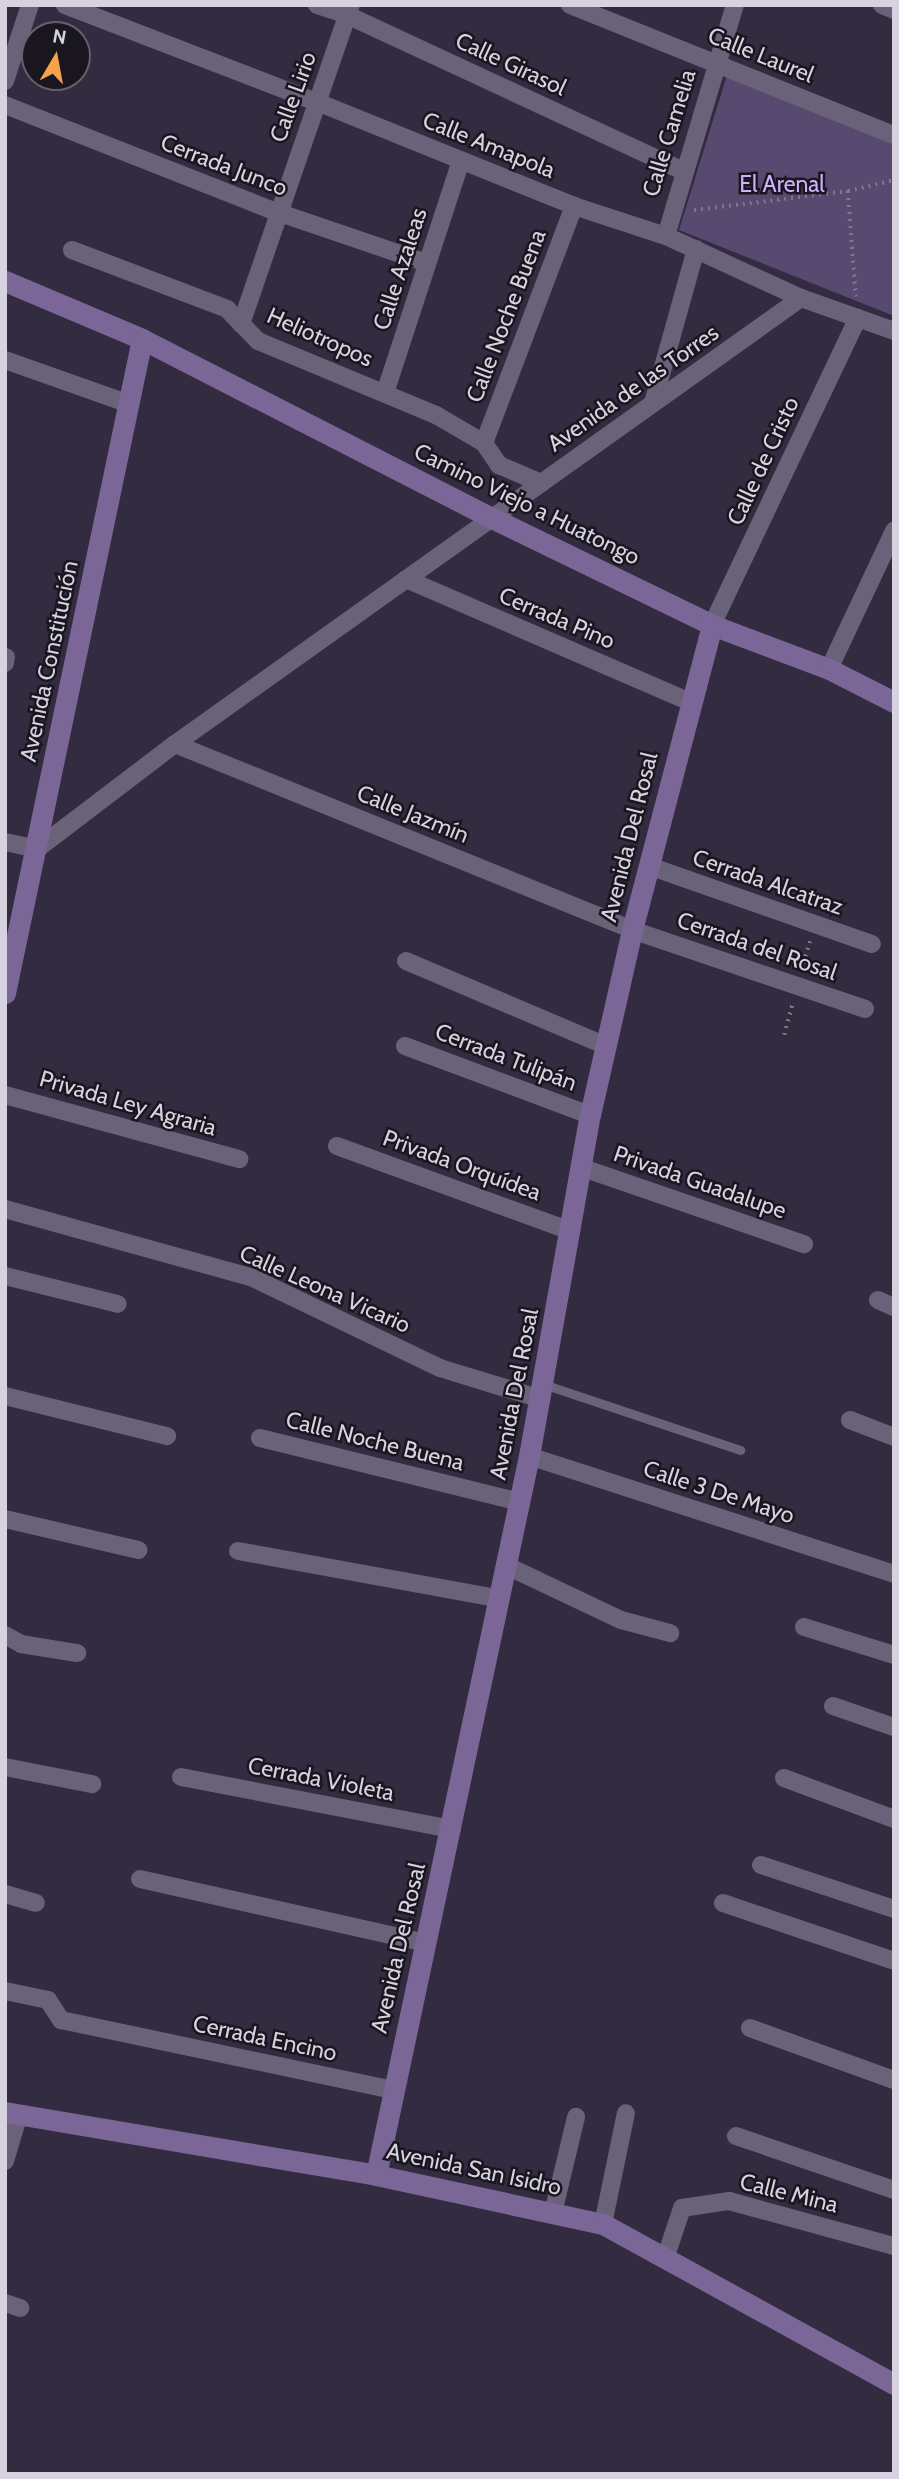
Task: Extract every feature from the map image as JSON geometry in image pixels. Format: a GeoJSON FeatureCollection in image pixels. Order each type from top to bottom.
{"type":"FeatureCollection","features":[{"type":"Feature","properties":{"kind":"main road","name":"Camino Viejo a Huatongo"},"geometry":{"type":"LineString","coordinates":[[5,281],[142,339],[492,518],[712,625],[828,669],[894,702]]}},
{"type":"Feature","properties":{"kind":"main road","name":"Avenida Constitución"},"geometry":{"type":"LineString","coordinates":[[5,993],[142,339]]}},
{"type":"Feature","properties":{"kind":"main road","name":"Avenida Del Rosal"},"geometry":{"type":"LineString","coordinates":[[376,2175],[452,1829],[497,1598],[520,1502],[590,1115],[632,930],[712,625]]}},
{"type":"Feature","properties":{"kind":"main road","name":"Avenida San Isidro"},"geometry":{"type":"LineString","coordinates":[[12,2113],[376,2175],[603,2224],[894,2384]]}},
{"type":"Feature","properties":{"kind":"street"},"geometry":{"type":"LineString","coordinates":[[5,81],[30,5]]}},
{"type":"Feature","properties":{"kind":"street","name":"Calle Amapola"},"geometry":{"type":"LineString","coordinates":[[65,5],[317,102],[574,206],[666,236],[801,298],[894,331]]}},
{"type":"Feature","properties":{"kind":"street","name":"Calle Girasol"},"geometry":{"type":"LineString","coordinates":[[317,5],[349,10],[683,171]]}},
{"type":"Feature","properties":{"kind":"street","name":"Calle Laurel"},"geometry":{"type":"LineString","coordinates":[[570,5],[894,135]]}},
{"type":"Feature","properties":{"kind":"street","name":"Calle Camelia"},"geometry":{"type":"LineString","coordinates":[[666,236],[683,171],[735,5]]}},
{"type":"Feature","properties":{"kind":"street"},"geometry":{"type":"LineString","coordinates":[[882,5],[894,10]]}},
{"type":"Feature","properties":{"kind":"street","name":"Calle Lirio"},"geometry":{"type":"LineString","coordinates":[[241,324],[277,212],[349,10]]}},
{"type":"Feature","properties":{"kind":"street","name":"Cerrada Junco"},"geometry":{"type":"LineString","coordinates":[[5,105],[277,212],[427,264]]}},
{"type":"Feature","properties":{"kind":"street","name":"Calle Azaleas"},"geometry":{"type":"LineString","coordinates":[[385,393],[461,161]]}},
{"type":"Feature","properties":{"kind":"street","name":"Calle Noche Buena"},"geometry":{"type":"LineString","coordinates":[[484,443],[574,206]]}},
{"type":"Feature","properties":{"kind":"street"},"geometry":{"type":"LineString","coordinates":[[653,403],[696,249]]}},
{"type":"Feature","properties":{"kind":"street","name":"Heliotropos"},"geometry":{"type":"LineString","coordinates":[[72,250],[227,309],[258,341],[436,415],[484,443],[499,465],[541,483]]}},
{"type":"Feature","properties":{"kind":"street","name":"Avenida de las Torres"},"geometry":{"type":"LineString","coordinates":[[37,849],[175,744],[801,298]]}},
{"type":"Feature","properties":{"kind":"street","name":"Calle de Cristo"},"geometry":{"type":"LineString","coordinates":[[712,625],[858,317]]}},
{"type":"Feature","properties":{"kind":"street"},"geometry":{"type":"LineString","coordinates":[[5,360],[129,404]]}},
{"type":"Feature","properties":{"kind":"street"},"geometry":{"type":"LineString","coordinates":[[828,669],[886,569],[894,531]]}},
{"type":"Feature","properties":{"kind":"street","name":"Cerrada Pino"},"geometry":{"type":"LineString","coordinates":[[406,579],[690,702]]}},
{"type":"Feature","properties":{"kind":"street","name":"Calle Jazmín"},"geometry":{"type":"LineString","coordinates":[[175,744],[632,930]]}},
{"type":"Feature","properties":{"kind":"street"},"geometry":{"type":"LineString","coordinates":[[5,842],[37,849]]}},
{"type":"Feature","properties":{"kind":"street","name":"Cerrada Alcatraz"},"geometry":{"type":"LineString","coordinates":[[649,866],[872,944]]}},
{"type":"Feature","properties":{"kind":"street","name":"Cerrada del Rosal"},"geometry":{"type":"LineString","coordinates":[[632,930],[865,1009]]}},
{"type":"Feature","properties":{"kind":"street"},"geometry":{"type":"LineString","coordinates":[[406,961],[606,1046]]}},
{"type":"Feature","properties":{"kind":"street","name":"Cerrada Tulipán"},"geometry":{"type":"LineString","coordinates":[[405,1046],[590,1115]]}},
{"type":"Feature","properties":{"kind":"street","name":"Privada Ley Agraria"},"geometry":{"type":"LineString","coordinates":[[5,1094],[239,1159]]}},
{"type":"Feature","properties":{"kind":"street","name":"Privada Orquídea"},"geometry":{"type":"LineString","coordinates":[[337,1146],[570,1231]]}},
{"type":"Feature","properties":{"kind":"street","name":"Privada Guadalupe"},"geometry":{"type":"LineString","coordinates":[[580,1167],[804,1244]]}},
{"type":"Feature","properties":{"kind":"street","name":"Calle Leona Vicario"},"geometry":{"type":"LineString","coordinates":[[5,1209],[251,1277],[440,1368],[542,1392]]}},
{"type":"Feature","properties":{"kind":"street"},"geometry":{"type":"LineString","coordinates":[[5,1276],[118,1304]]}},
{"type":"Feature","properties":{"kind":"street"},"geometry":{"type":"LineString","coordinates":[[5,1396],[167,1436]]}},
{"type":"Feature","properties":{"kind":"street"},"geometry":{"type":"LineString","coordinates":[[850,1420],[894,1437]]}},
{"type":"Feature","properties":{"kind":"street","name":"Calle Noche Buena"},"geometry":{"type":"LineString","coordinates":[[260,1438],[520,1502]]}},
{"type":"Feature","properties":{"kind":"street","name":"Calle 3 De Mayo"},"geometry":{"type":"LineString","coordinates":[[529,1456],[894,1574]]}},
{"type":"Feature","properties":{"kind":"street"},"geometry":{"type":"LineString","coordinates":[[5,1519],[138,1550]]}},
{"type":"Feature","properties":{"kind":"street"},"geometry":{"type":"LineString","coordinates":[[238,1551],[497,1598]]}},
{"type":"Feature","properties":{"kind":"street"},"geometry":{"type":"LineString","coordinates":[[505,1565],[621,1620],[670,1633]]}},
{"type":"Feature","properties":{"kind":"street"},"geometry":{"type":"LineString","coordinates":[[804,1627],[894,1655]]}},
{"type":"Feature","properties":{"kind":"street"},"geometry":{"type":"LineString","coordinates":[[5,1635],[21,1644],[77,1653]]}},
{"type":"Feature","properties":{"kind":"street"},"geometry":{"type":"LineString","coordinates":[[833,1706],[894,1727]]}},
{"type":"Feature","properties":{"kind":"street"},"geometry":{"type":"LineString","coordinates":[[5,1767],[92,1784]]}},
{"type":"Feature","properties":{"kind":"street","name":"Cerrada Violeta"},"geometry":{"type":"LineString","coordinates":[[181,1777],[452,1829]]}},
{"type":"Feature","properties":{"kind":"street"},"geometry":{"type":"LineString","coordinates":[[784,1778],[894,1819]]}},
{"type":"Feature","properties":{"kind":"street"},"geometry":{"type":"LineString","coordinates":[[761,1865],[894,1909]]}},
{"type":"Feature","properties":{"kind":"street"},"geometry":{"type":"LineString","coordinates":[[140,1879],[281,1913],[426,1943]]}},
{"type":"Feature","properties":{"kind":"street"},"geometry":{"type":"LineString","coordinates":[[5,1894],[36,1903]]}},
{"type":"Feature","properties":{"kind":"street"},"geometry":{"type":"LineString","coordinates":[[723,1903],[894,1961]]}},
{"type":"Feature","properties":{"kind":"street","name":"Cerrada Encino"},"geometry":{"type":"LineString","coordinates":[[5,1991],[48,2000],[61,2020],[394,2090]]}},
{"type":"Feature","properties":{"kind":"street"},"geometry":{"type":"LineString","coordinates":[[750,2028],[894,2080]]}},
{"type":"Feature","properties":{"kind":"street"},"geometry":{"type":"LineString","coordinates":[[5,2161],[12,2113]]}},
{"type":"Feature","properties":{"kind":"street"},"geometry":{"type":"LineString","coordinates":[[603,2224],[626,2113]]}},
{"type":"Feature","properties":{"kind":"street"},"geometry":{"type":"LineString","coordinates":[[553,2213],[576,2117]]}},
{"type":"Feature","properties":{"kind":"street"},"geometry":{"type":"LineString","coordinates":[[736,2136],[894,2190]]}},
{"type":"Feature","properties":{"kind":"street","name":"Calle Mina"},"geometry":{"type":"LineString","coordinates":[[664,2259],[682,2208],[729,2201],[894,2246]]}},
{"type":"Feature","properties":{"kind":"lane"},"geometry":{"type":"LineString","coordinates":[[542,1392],[740,1450]]}},
{"type":"Feature","properties":{"kind":"path"},"geometry":{"type":"LineString","coordinates":[[671,213],[848,191],[894,180]]}},
{"type":"Feature","properties":{"kind":"path"},"geometry":{"type":"LineString","coordinates":[[848,191],[858,317]]}},
{"type":"Feature","properties":{"kind":"green space","name":"El Arenal"},"geometry":{"type":"Polygon","coordinates":[[[727,75],[894,142],[894,316],[679,230],[727,75]]]}}]}
